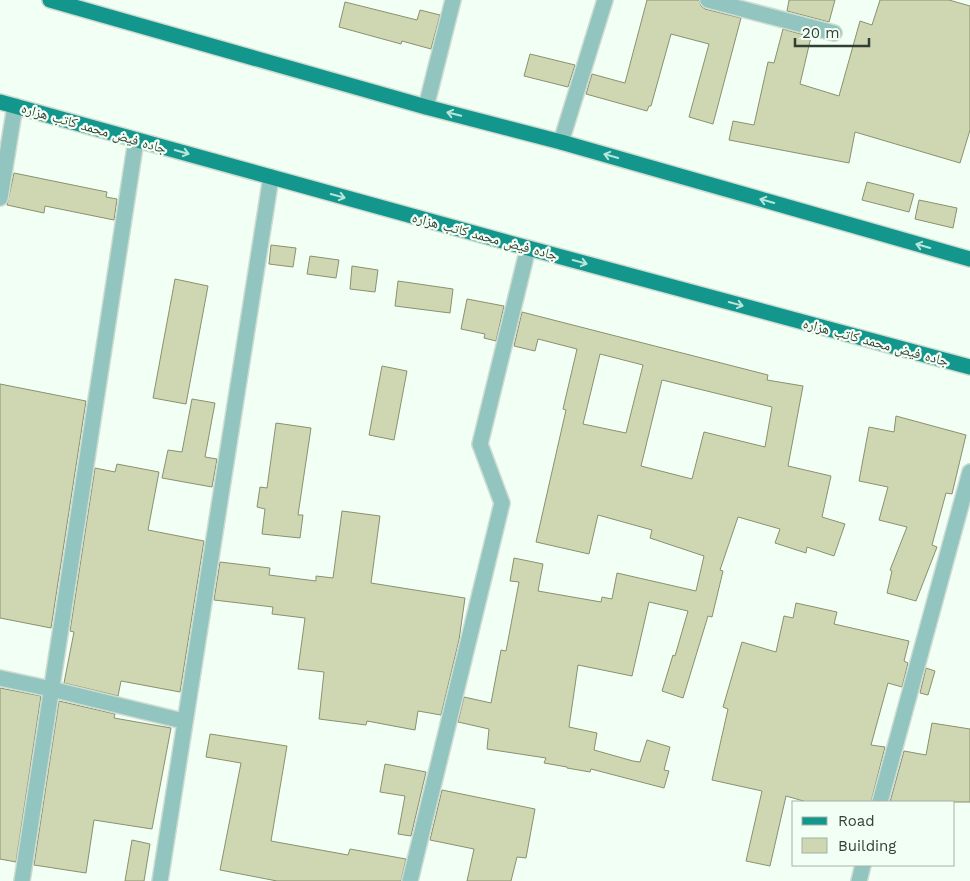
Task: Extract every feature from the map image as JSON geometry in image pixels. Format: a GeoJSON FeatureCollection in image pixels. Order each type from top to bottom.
{"type":"FeatureCollection","features":[{"type":"Feature","properties":{"kind":"main road"},"geometry":{"type":"LineString","coordinates":[[50,0],[426,107],[561,142],[970,259]]}},
{"type":"Feature","properties":{"kind":"main road","name":"جاده فیض محمد کاتب هزاره"},"geometry":{"type":"LineString","coordinates":[[7,104],[528,248],[970,367]]}},
{"type":"Feature","properties":{"kind":"street"},"geometry":{"type":"LineString","coordinates":[[426,107],[453,0]]}},
{"type":"Feature","properties":{"kind":"street"},"geometry":{"type":"LineString","coordinates":[[561,142],[605,0]]}},
{"type":"Feature","properties":{"kind":"street"},"geometry":{"type":"LineString","coordinates":[[708,0],[834,33]]}},
{"type":"Feature","properties":{"kind":"street"},"geometry":{"type":"LineString","coordinates":[[0,198],[7,104]]}},
{"type":"Feature","properties":{"kind":"street"},"geometry":{"type":"LineString","coordinates":[[22,881],[136,140]]}},
{"type":"Feature","properties":{"kind":"street"},"geometry":{"type":"LineString","coordinates":[[160,881],[271,177]]}},
{"type":"Feature","properties":{"kind":"street"},"geometry":{"type":"LineString","coordinates":[[410,881],[502,504],[480,444],[528,248]]}},
{"type":"Feature","properties":{"kind":"street"},"geometry":{"type":"LineString","coordinates":[[880,801],[970,472]]}},
{"type":"Feature","properties":{"kind":"street"},"geometry":{"type":"LineString","coordinates":[[0,678],[51,688],[184,721]]}},
{"type":"Feature","properties":{"kind":"street"},"geometry":{"type":"LineString","coordinates":[[858,881],[863,866]]}},
{"type":"Feature","properties":{"kind":"building"},"geometry":{"type":"Polygon","coordinates":[[[647,0],[699,0],[701,6],[705,9],[741,18],[713,124],[689,117],[709,44],[671,34],[651,106],[649,106],[647,111],[586,94],[592,74],[625,83],[647,0]]]}},
{"type":"Feature","properties":{"kind":"building"},"geometry":{"type":"Polygon","coordinates":[[[789,0],[835,0],[829,22],[787,11],[789,0]]]}},
{"type":"Feature","properties":{"kind":"building"},"geometry":{"type":"Polygon","coordinates":[[[880,0],[949,0],[970,6],[970,130],[960,163],[855,132],[849,163],[729,140],[733,121],[754,125],[768,62],[774,63],[783,29],[811,37],[800,84],[839,96],[860,21],[872,25],[880,0]]]}},
{"type":"Feature","properties":{"kind":"building"},"geometry":{"type":"Polygon","coordinates":[[[345,2],[417,20],[420,10],[440,15],[431,49],[402,41],[401,44],[339,27],[345,2]]]}},
{"type":"Feature","properties":{"kind":"building"},"geometry":{"type":"Polygon","coordinates":[[[530,54],[575,65],[568,87],[524,76],[530,54]]]}},
{"type":"Feature","properties":{"kind":"building"},"geometry":{"type":"Polygon","coordinates":[[[14,173],[107,192],[106,197],[117,199],[114,220],[45,206],[44,213],[7,205],[14,173]]]}},
{"type":"Feature","properties":{"kind":"building"},"geometry":{"type":"Polygon","coordinates":[[[867,182],[914,194],[909,212],[862,200],[867,182]]]}},
{"type":"Feature","properties":{"kind":"building"},"geometry":{"type":"Polygon","coordinates":[[[919,200],[957,208],[953,228],[915,219],[919,200]]]}},
{"type":"Feature","properties":{"kind":"building"},"geometry":{"type":"Polygon","coordinates":[[[271,245],[296,248],[293,267],[269,264],[271,245]]]}},
{"type":"Feature","properties":{"kind":"building"},"geometry":{"type":"Polygon","coordinates":[[[310,256],[339,260],[336,278],[307,274],[310,256]]]}},
{"type":"Feature","properties":{"kind":"building"},"geometry":{"type":"Polygon","coordinates":[[[352,266],[378,270],[375,292],[350,289],[352,266]]]}},
{"type":"Feature","properties":{"kind":"building"},"geometry":{"type":"Polygon","coordinates":[[[175,279],[208,286],[186,404],[153,398],[175,279]]]}},
{"type":"Feature","properties":{"kind":"building"},"geometry":{"type":"Polygon","coordinates":[[[398,281],[453,289],[450,313],[395,306],[398,281]]]}},
{"type":"Feature","properties":{"kind":"building"},"geometry":{"type":"Polygon","coordinates":[[[467,299],[504,306],[496,341],[484,338],[485,334],[461,329],[467,299]]]}},
{"type":"Feature","properties":{"kind":"building"},"geometry":{"type":"Polygon","coordinates":[[[522,312],[768,375],[767,380],[803,386],[788,466],[831,476],[822,517],[845,524],[834,556],[807,547],[806,553],[775,543],[780,529],[738,517],[720,570],[723,571],[712,617],[708,616],[683,698],[662,691],[673,655],[675,656],[688,611],[649,602],[632,676],[578,665],[569,727],[597,733],[594,750],[633,761],[640,762],[647,740],[670,747],[664,770],[669,771],[664,788],[591,769],[590,772],[544,763],[546,758],[487,749],[489,729],[458,722],[464,697],[491,703],[501,650],[506,651],[519,582],[510,581],[514,558],[543,564],[538,591],[601,602],[602,597],[612,599],[617,573],[696,591],[704,556],[650,538],[652,530],[598,515],[589,554],[536,542],[566,410],[563,409],[577,349],[538,339],[535,351],[514,346],[522,312]],[[600,354],[583,424],[626,433],[643,365],[600,354]],[[662,380],[641,466],[692,479],[704,432],[765,447],[772,407],[662,380]]]}},
{"type":"Feature","properties":{"kind":"building"},"geometry":{"type":"Polygon","coordinates":[[[382,366],[407,371],[394,440],[369,435],[382,366]]]}},
{"type":"Feature","properties":{"kind":"building"},"geometry":{"type":"Polygon","coordinates":[[[0,384],[86,401],[51,628],[0,618],[0,384]]]}},
{"type":"Feature","properties":{"kind":"building"},"geometry":{"type":"Polygon","coordinates":[[[192,399],[215,403],[205,457],[217,459],[212,487],[162,478],[168,450],[182,452],[192,399]]]}},
{"type":"Feature","properties":{"kind":"building"},"geometry":{"type":"Polygon","coordinates":[[[896,416],[966,435],[952,494],[946,493],[932,545],[937,547],[916,601],[887,593],[892,571],[890,570],[907,527],[879,520],[888,487],[859,481],[869,427],[894,432],[896,416]]]}},
{"type":"Feature","properties":{"kind":"building"},"geometry":{"type":"Polygon","coordinates":[[[276,423],[311,428],[298,515],[303,515],[300,538],[262,534],[265,509],[257,507],[260,487],[267,488],[276,423]]]}},
{"type":"Feature","properties":{"kind":"building"},"geometry":{"type":"Polygon","coordinates":[[[117,464],[159,472],[148,530],[204,541],[180,692],[121,681],[118,696],[64,683],[74,632],[70,631],[95,468],[115,472],[117,464]]]}},
{"type":"Feature","properties":{"kind":"building"},"geometry":{"type":"Polygon","coordinates":[[[342,511],[380,516],[371,583],[465,598],[459,640],[441,715],[418,711],[415,730],[367,721],[366,725],[319,719],[324,672],[298,669],[305,618],[272,614],[273,607],[214,600],[220,562],[270,568],[269,575],[316,581],[316,576],[333,578],[342,511]]]}},
{"type":"Feature","properties":{"kind":"building"},"geometry":{"type":"Polygon","coordinates":[[[796,603],[837,612],[834,624],[909,641],[904,661],[908,663],[902,687],[888,683],[871,745],[885,747],[871,801],[804,801],[786,796],[770,866],[746,861],[762,791],[712,780],[728,709],[723,707],[742,642],[776,652],[784,616],[793,618],[796,603]]]}},
{"type":"Feature","properties":{"kind":"building"},"geometry":{"type":"Polygon","coordinates":[[[926,668],[935,671],[928,695],[920,693],[926,668]]]}},
{"type":"Feature","properties":{"kind":"building"},"geometry":{"type":"Polygon","coordinates":[[[0,688],[41,696],[16,862],[0,859],[0,688]]]}},
{"type":"Feature","properties":{"kind":"building"},"geometry":{"type":"Polygon","coordinates":[[[59,701],[115,714],[114,718],[171,728],[152,829],[94,820],[86,873],[34,865],[59,701]]]}},
{"type":"Feature","properties":{"kind":"building"},"geometry":{"type":"Polygon","coordinates":[[[932,723],[970,729],[970,802],[890,801],[904,751],[926,755],[932,723]]]}},
{"type":"Feature","properties":{"kind":"building"},"geometry":{"type":"Polygon","coordinates":[[[210,734],[287,746],[271,841],[348,855],[350,849],[406,859],[401,881],[277,881],[220,870],[241,763],[206,757],[210,734]]]}},
{"type":"Feature","properties":{"kind":"building"},"geometry":{"type":"Polygon","coordinates":[[[385,764],[426,772],[411,836],[398,834],[405,796],[380,792],[385,764]]]}},
{"type":"Feature","properties":{"kind":"building"},"geometry":{"type":"Polygon","coordinates":[[[442,790],[535,809],[526,858],[517,857],[511,881],[467,881],[474,849],[430,840],[442,790]]]}},
{"type":"Feature","properties":{"kind":"building"},"geometry":{"type":"Polygon","coordinates":[[[132,840],[150,844],[144,881],[125,881],[132,840]]]}}]}
